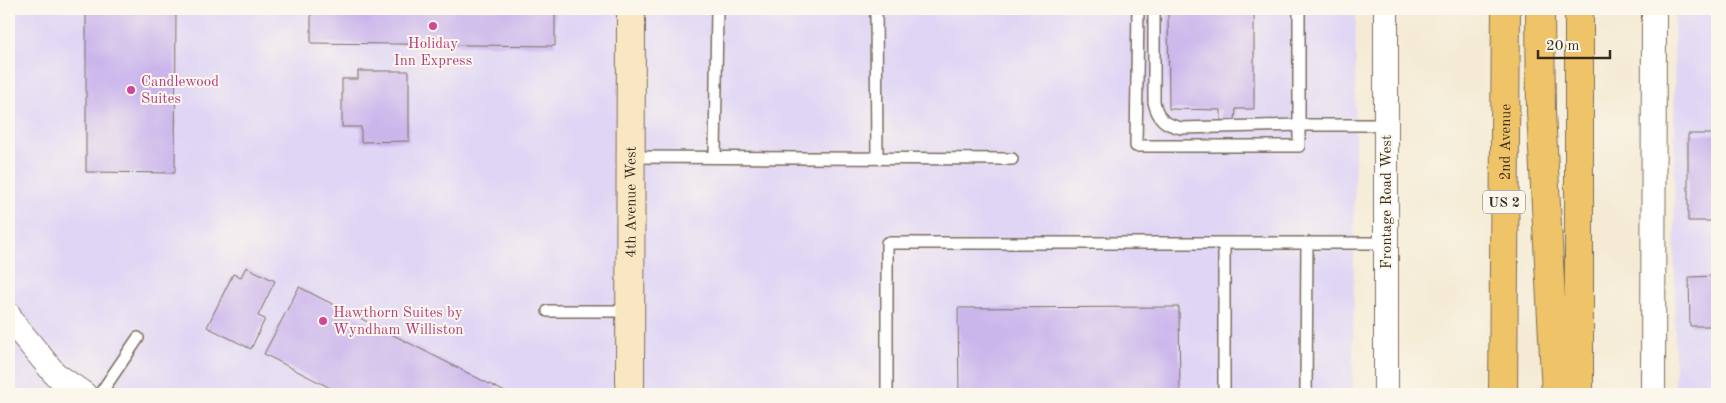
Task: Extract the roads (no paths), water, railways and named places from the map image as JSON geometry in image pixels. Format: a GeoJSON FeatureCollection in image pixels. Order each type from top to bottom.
{"type":"FeatureCollection","features":[{"type":"Feature","properties":{"kind":"highway","name":"2nd Avenue"},"geometry":{"type":"LineString","coordinates":[[1502,394],[1506,9]]}},
{"type":"Feature","properties":{"kind":"highway"},"geometry":{"type":"LineString","coordinates":[[1540,9],[1541,112],[1556,394]]}},
{"type":"Feature","properties":{"kind":"highway"},"geometry":{"type":"LineString","coordinates":[[1579,9],[1579,394]]}},
{"type":"Feature","properties":{"kind":"street","name":"4th Avenue West"},"geometry":{"type":"LineString","coordinates":[[630,394],[631,9]]}},
{"type":"Feature","properties":{"kind":"street","name":"Frontage Road West"},"geometry":{"type":"LineString","coordinates":[[1386,9],[1386,394]]}},
{"type":"Feature","properties":{"kind":"street"},"geometry":{"type":"LineString","coordinates":[[1653,394],[1654,9]]}},
{"type":"Feature","properties":{"kind":"street"},"geometry":{"type":"LineString","coordinates":[[11,319],[55,374],[84,394]]}},
{"type":"Feature","properties":{"kind":"lane"},"geometry":{"type":"LineString","coordinates":[[715,157],[717,9]]}},
{"type":"Feature","properties":{"kind":"lane"},"geometry":{"type":"LineString","coordinates":[[876,9],[878,158]]}},
{"type":"Feature","properties":{"kind":"lane"},"geometry":{"type":"LineString","coordinates":[[1138,9],[1136,146],[1299,146],[1299,9]]}},
{"type":"Feature","properties":{"kind":"lane"},"geometry":{"type":"LineString","coordinates":[[1154,9],[1154,102],[1157,114],[1168,125],[1181,128],[1386,125]]}},
{"type":"Feature","properties":{"kind":"lane"},"geometry":{"type":"LineString","coordinates":[[630,157],[1012,158]]}},
{"type":"Feature","properties":{"kind":"lane"},"geometry":{"type":"LineString","coordinates":[[887,394],[887,243],[1386,243]]}},
{"type":"Feature","properties":{"kind":"lane"},"geometry":{"type":"LineString","coordinates":[[1224,243],[1224,394]]}},
{"type":"Feature","properties":{"kind":"lane"},"geometry":{"type":"LineString","coordinates":[[1306,394],[1307,243]]}},
{"type":"Feature","properties":{"kind":"lane"},"geometry":{"type":"LineString","coordinates":[[548,310],[630,310]]}},
{"type":"Feature","properties":{"kind":"lane"},"geometry":{"type":"LineString","coordinates":[[100,394],[138,338]]}},
{"type":"Feature","properties":{"kind":"place","name":"Holiday Inn Express"},"geometry":{"type":"Point","coordinates":[433,26]}},
{"type":"Feature","properties":{"kind":"place","name":"Candlewood Suites"},"geometry":{"type":"Point","coordinates":[131,90]}},
{"type":"Feature","properties":{"kind":"place","name":"Hawthorn Suites by Wyndham Williston"},"geometry":{"type":"Point","coordinates":[323,321]}}]}
